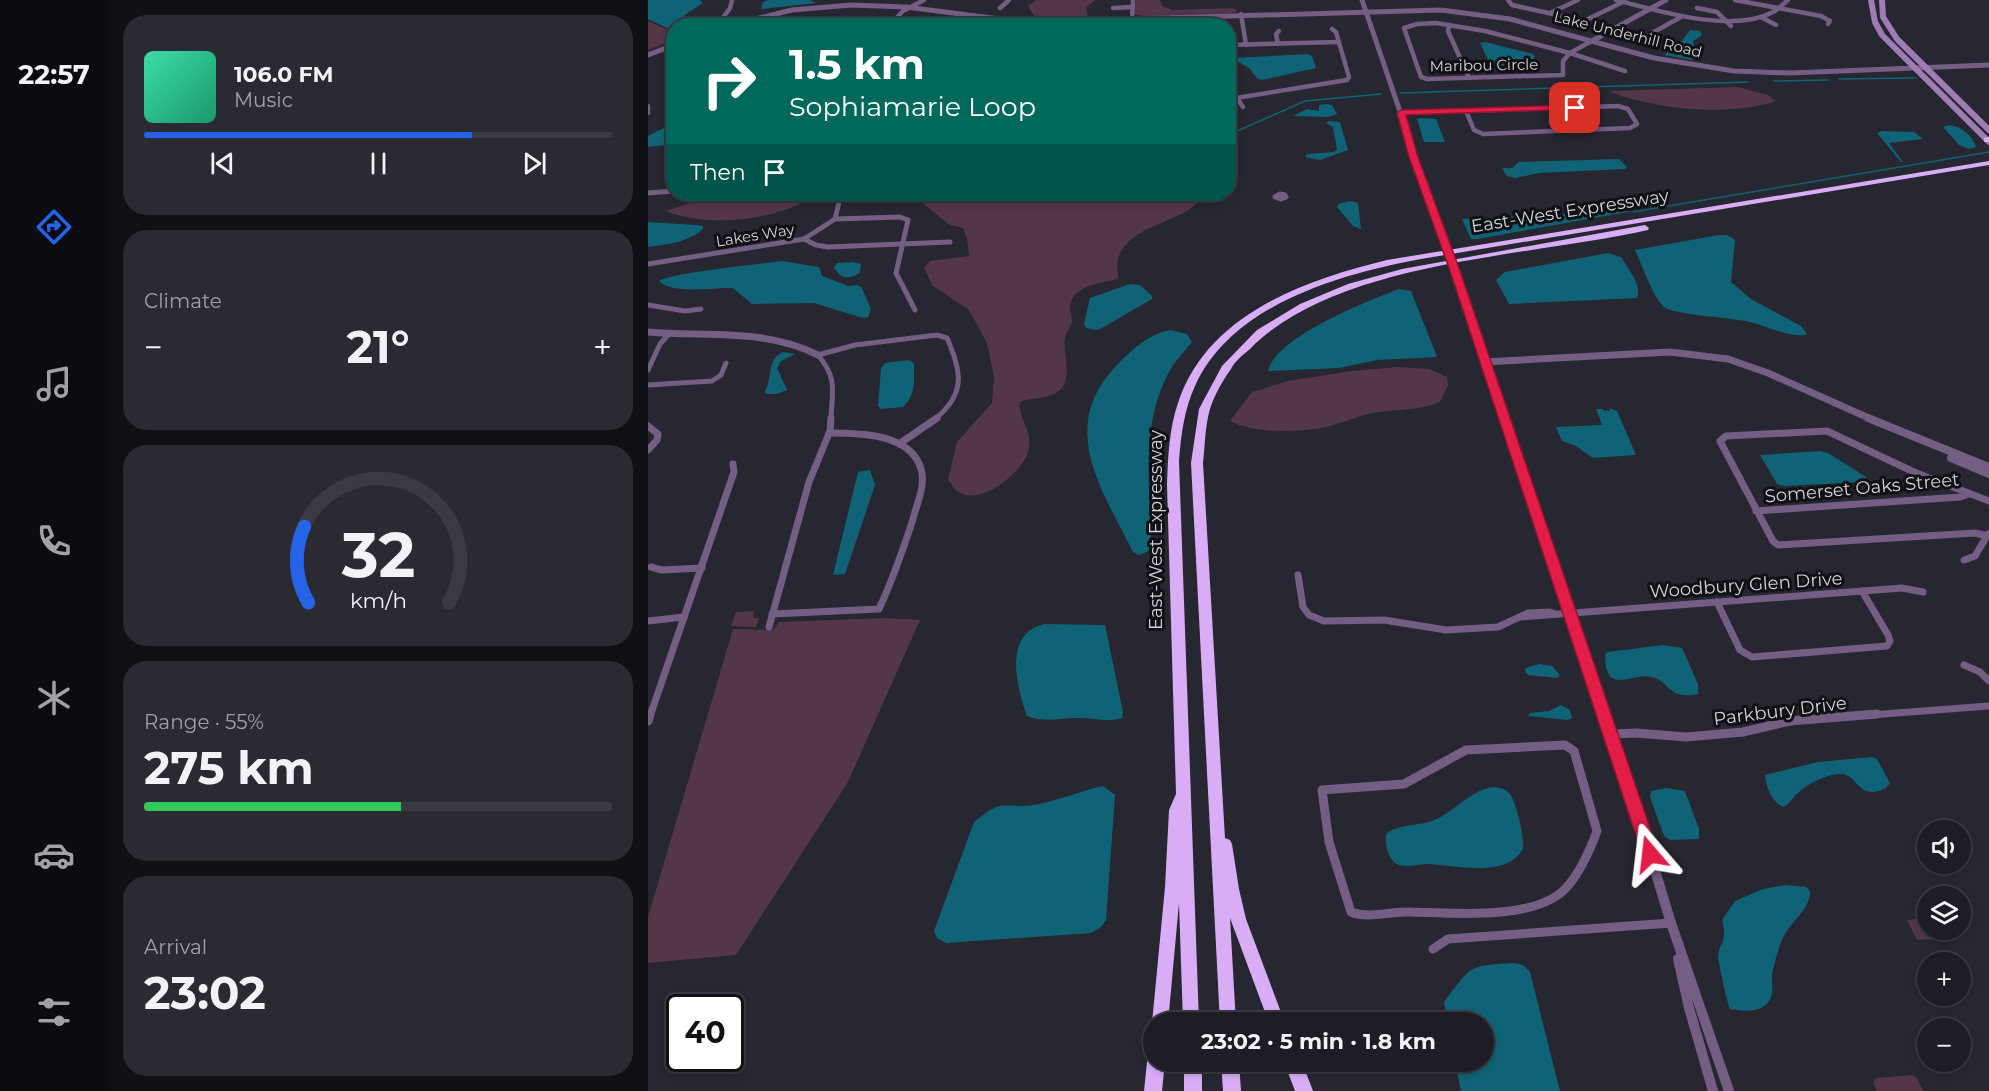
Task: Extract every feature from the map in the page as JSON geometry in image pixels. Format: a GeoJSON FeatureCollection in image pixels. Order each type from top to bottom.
{"type":"FeatureCollection","features":[{"type":"Feature","properties":{"kind":"highway","name":"East-West Expressway"},"geometry":{"type":"LineString","coordinates":[[1191,1012],[1173,484],[1174,438],[1183,397],[1192,380],[1216,348],[1236,329],[1276,303],[1317,284],[1390,262],[1989,163]]}},
{"type":"Feature","properties":{"kind":"highway","name":"East-West Expressway"},"geometry":{"type":"LineString","coordinates":[[1227,1012],[1197,442],[1203,413],[1219,379],[1238,354],[1264,331],[1287,315],[1327,294],[1364,280],[1404,270],[1989,171]]}},
{"type":"Feature","properties":{"kind":"highway"},"geometry":{"type":"LineString","coordinates":[[1215,774],[1234,904],[1248,949],[1273,1012]]}},
{"type":"Feature","properties":{"kind":"highway"},"geometry":{"type":"LineString","coordinates":[[1161,1012],[1173,887],[1176,810],[1183,793]]}},
{"type":"Feature","properties":{"kind":"highway"},"geometry":{"type":"LineString","coordinates":[[1153,1091],[1155,1072]]}},
{"type":"Feature","properties":{"kind":"highway"},"geometry":{"type":"LineString","coordinates":[[1192,1072],[1193,1091]]}},
{"type":"Feature","properties":{"kind":"highway"},"geometry":{"type":"LineString","coordinates":[[1231,1072],[1232,1091]]}},
{"type":"Feature","properties":{"kind":"highway"},"geometry":{"type":"LineString","coordinates":[[1297,1072],[1304,1091]]}},
{"type":"Feature","properties":{"kind":"main road"},"geometry":{"type":"LineString","coordinates":[[1871,0],[1873,17],[1882,35],[1989,130]]}},
{"type":"Feature","properties":{"kind":"main road"},"geometry":{"type":"LineString","coordinates":[[1882,0],[1882,12],[1897,39],[1922,70],[1988,140]]}},
{"type":"Feature","properties":{"kind":"main road"},"geometry":{"type":"LineString","coordinates":[[1873,17],[1886,22]]}},
{"type":"Feature","properties":{"kind":"street"},"geometry":{"type":"LineString","coordinates":[[723,18],[730,8],[732,0]]}},
{"type":"Feature","properties":{"kind":"street"},"geometry":{"type":"LineString","coordinates":[[896,18],[924,0]]}},
{"type":"Feature","properties":{"kind":"street"},"geometry":{"type":"LineString","coordinates":[[1000,8],[1009,0]]}},
{"type":"Feature","properties":{"kind":"street"},"geometry":{"type":"LineString","coordinates":[[1131,18],[1133,0]]}},
{"type":"Feature","properties":{"kind":"street"},"geometry":{"type":"LineString","coordinates":[[1362,0],[1612,734],[1671,923],[1729,1091]]}},
{"type":"Feature","properties":{"kind":"street"},"geometry":{"type":"LineString","coordinates":[[1508,0],[1512,5],[1584,21],[1626,1]]}},
{"type":"Feature","properties":{"kind":"street"},"geometry":{"type":"LineString","coordinates":[[1550,13],[1578,0]]}},
{"type":"Feature","properties":{"kind":"street"},"geometry":{"type":"LineString","coordinates":[[1616,0],[1681,16],[1726,19],[1761,17],[1781,9],[1788,0]]}},
{"type":"Feature","properties":{"kind":"street"},"geometry":{"type":"LineString","coordinates":[[1570,53],[1666,0]]}},
{"type":"Feature","properties":{"kind":"street"},"geometry":{"type":"LineString","coordinates":[[1735,0],[1821,16],[1830,21],[1828,24]]}},
{"type":"Feature","properties":{"kind":"street"},"geometry":{"type":"LineString","coordinates":[[1113,8],[1131,7]]}},
{"type":"Feature","properties":{"kind":"street"},"geometry":{"type":"LineString","coordinates":[[1697,8],[1716,11],[1731,26]]}},
{"type":"Feature","properties":{"kind":"street","name":"Lake Underhill Road"},"geometry":{"type":"LineString","coordinates":[[756,18],[828,9],[907,9],[972,18]]}},
{"type":"Feature","properties":{"kind":"street","name":"Lake Underhill Road"},"geometry":{"type":"LineString","coordinates":[[1186,18],[1442,10],[1482,14],[1533,24],[1653,61],[1705,71],[1760,76],[1989,67]]}},
{"type":"Feature","properties":{"kind":"street"},"geometry":{"type":"LineString","coordinates":[[1242,16],[1246,45]]}},
{"type":"Feature","properties":{"kind":"street"},"geometry":{"type":"LineString","coordinates":[[1645,38],[1681,16]]}},
{"type":"Feature","properties":{"kind":"street"},"geometry":{"type":"LineString","coordinates":[[1761,17],[1776,25]]}},
{"type":"Feature","properties":{"kind":"street"},"geometry":{"type":"LineString","coordinates":[[1449,25],[1448,31],[1469,78]]}},
{"type":"Feature","properties":{"kind":"street","name":"Maribou Circle"},"geometry":{"type":"LineString","coordinates":[[1449,25],[1494,32],[1570,53],[1563,61],[1563,75],[1432,80],[1422,78],[1404,29],[1405,26],[1449,25]]}},
{"type":"Feature","properties":{"kind":"street"},"geometry":{"type":"LineString","coordinates":[[1236,98],[1347,80],[1349,77],[1339,42],[1336,32],[1332,29]]}},
{"type":"Feature","properties":{"kind":"street"},"geometry":{"type":"LineString","coordinates":[[1278,31],[1276,33],[1278,44]]}},
{"type":"Feature","properties":{"kind":"street"},"geometry":{"type":"LineString","coordinates":[[1236,45],[1339,42]]}},
{"type":"Feature","properties":{"kind":"street"},"geometry":{"type":"LineString","coordinates":[[648,55],[666,48]]}},
{"type":"Feature","properties":{"kind":"street"},"geometry":{"type":"LineString","coordinates":[[1570,53],[1625,71]]}},
{"type":"Feature","properties":{"kind":"street"},"geometry":{"type":"LineString","coordinates":[[1236,98],[1244,106]]}},
{"type":"Feature","properties":{"kind":"street"},"geometry":{"type":"LineString","coordinates":[[648,106],[648,113]]}},
{"type":"Feature","properties":{"kind":"street"},"geometry":{"type":"LineString","coordinates":[[1401,113],[1618,106],[1628,109],[1637,124],[1630,128],[1483,134],[1474,130],[1466,111]]}},
{"type":"Feature","properties":{"kind":"street"},"geometry":{"type":"LineString","coordinates":[[648,193],[666,192]]}},
{"type":"Feature","properties":{"kind":"street"},"geometry":{"type":"LineString","coordinates":[[839,201],[835,219],[900,217],[908,220],[897,275],[915,310]]}},
{"type":"Feature","properties":{"kind":"street","name":"Lakes Way"},"geometry":{"type":"LineString","coordinates":[[648,264],[773,246],[804,239],[835,219]]}},
{"type":"Feature","properties":{"kind":"street"},"geometry":{"type":"LineString","coordinates":[[804,239],[816,246],[828,247],[950,242]]}},
{"type":"Feature","properties":{"kind":"street"},"geometry":{"type":"LineString","coordinates":[[648,305],[685,311],[701,309]]}},
{"type":"Feature","properties":{"kind":"street"},"geometry":{"type":"LineString","coordinates":[[648,332],[764,336],[792,342],[818,355],[830,369],[834,380],[829,433],[809,482],[769,627]]}},
{"type":"Feature","properties":{"kind":"street"},"geometry":{"type":"LineString","coordinates":[[648,370],[660,344],[669,334]]}},
{"type":"Feature","properties":{"kind":"street"},"geometry":{"type":"LineString","coordinates":[[818,355],[861,345],[937,335],[947,338],[959,374],[956,394],[938,418],[899,444]]}},
{"type":"Feature","properties":{"kind":"street"},"geometry":{"type":"LineString","coordinates":[[1484,362],[1670,352],[1709,355],[1758,368],[1868,418],[1989,467]]}},
{"type":"Feature","properties":{"kind":"street"},"geometry":{"type":"LineString","coordinates":[[648,385],[711,381],[720,376],[726,363]]}},
{"type":"Feature","properties":{"kind":"street"},"geometry":{"type":"LineString","coordinates":[[1868,418],[1872,423],[1989,474]]}},
{"type":"Feature","properties":{"kind":"street"},"geometry":{"type":"LineString","coordinates":[[648,426],[658,434],[657,440],[648,450]]}},
{"type":"Feature","properties":{"kind":"street"},"geometry":{"type":"LineString","coordinates":[[1964,560],[1975,556],[1988,534],[1783,546],[1773,541],[1720,441],[1722,437],[1827,431],[1904,468],[1989,501]]}},
{"type":"Feature","properties":{"kind":"street"},"geometry":{"type":"LineString","coordinates":[[772,614],[879,609],[898,568],[923,484],[920,464],[899,444],[877,436],[829,433]]}},
{"type":"Feature","properties":{"kind":"street"},"geometry":{"type":"LineString","coordinates":[[648,721],[734,472],[733,464]]}},
{"type":"Feature","properties":{"kind":"street","name":"Somerset Oaks Street"},"geometry":{"type":"LineString","coordinates":[[1756,511],[1960,497],[1969,494]]}},
{"type":"Feature","properties":{"kind":"street"},"geometry":{"type":"LineString","coordinates":[[651,567],[662,570],[702,568]]}},
{"type":"Feature","properties":{"kind":"street","name":"Woodbury Glen Drive"},"geometry":{"type":"LineString","coordinates":[[1298,575],[1303,607],[1309,615],[1323,621],[1384,620],[1440,630],[1498,627],[1520,617],[1555,614],[1908,588],[1923,592]]}},
{"type":"Feature","properties":{"kind":"street"},"geometry":{"type":"LineString","coordinates":[[1717,602],[1740,650],[1752,657],[1887,646],[1890,641],[1888,635],[1862,591]]}},
{"type":"Feature","properties":{"kind":"street"},"geometry":{"type":"LineString","coordinates":[[648,621],[684,617]]}},
{"type":"Feature","properties":{"kind":"street"},"geometry":{"type":"LineString","coordinates":[[1964,665],[1980,672],[1989,681]]}},
{"type":"Feature","properties":{"kind":"street","name":"Parkbury Drive"},"geometry":{"type":"LineString","coordinates":[[1612,734],[1686,737],[1743,732],[1790,721],[1989,706]]}},
{"type":"Feature","properties":{"kind":"street"},"geometry":{"type":"LineString","coordinates":[[1565,745],[1574,751],[1597,831],[1564,890],[1525,909],[1514,911],[1470,914],[1410,912],[1358,915],[1349,910],[1329,842],[1322,790],[1404,784],[1466,750],[1565,745]]}},
{"type":"Feature","properties":{"kind":"street"},"geometry":{"type":"LineString","coordinates":[[1433,949],[1448,939],[1671,923]]}},
{"type":"Feature","properties":{"kind":"street"},"geometry":{"type":"LineString","coordinates":[[1671,923],[1689,1008],[1713,1091]]}},
{"type":"Feature","properties":{"kind":"shaded area"},"geometry":{"type":"Polygon","coordinates":[[[1036,0],[1095,0],[1086,8],[1088,18],[1035,18],[1028,6],[1036,0]]]}},
{"type":"Feature","properties":{"kind":"shaded area"},"geometry":{"type":"Polygon","coordinates":[[[1136,0],[1160,0],[1162,6],[1173,10],[1233,8],[1238,11],[1141,16],[1134,14],[1136,0]]]}},
{"type":"Feature","properties":{"kind":"shaded area"},"geometry":{"type":"Polygon","coordinates":[[[648,21],[666,29],[666,43],[648,50],[648,21]]]}},
{"type":"Feature","properties":{"kind":"shaded area"},"geometry":{"type":"Polygon","coordinates":[[[1738,87],[1768,95],[1776,101],[1736,109],[1692,109],[1648,103],[1608,91],[1738,87]]]}},
{"type":"Feature","properties":{"kind":"shaded area"},"geometry":{"type":"Polygon","coordinates":[[[696,201],[805,201],[780,211],[742,219],[702,219],[666,211],[696,201]]]}},
{"type":"Feature","properties":{"kind":"shaded area"},"geometry":{"type":"Polygon","coordinates":[[[920,201],[1198,201],[1187,211],[1149,228],[1126,244],[1118,258],[1118,279],[1088,286],[1076,294],[1070,307],[1072,319],[1064,343],[1066,380],[1059,391],[1020,402],[1021,414],[1029,437],[1028,452],[1009,478],[988,492],[977,495],[966,495],[957,491],[948,480],[957,442],[992,403],[994,377],[987,343],[969,310],[932,285],[924,268],[930,261],[969,256],[967,238],[963,228],[950,225],[920,201]]]}},
{"type":"Feature","properties":{"kind":"shaded area"},"geometry":{"type":"Polygon","coordinates":[[[1398,367],[1429,369],[1447,377],[1448,385],[1440,402],[1418,408],[1373,413],[1311,429],[1263,430],[1230,421],[1252,392],[1288,381],[1351,371],[1398,367]]]}},
{"type":"Feature","properties":{"kind":"shaded area"},"geometry":{"type":"Polygon","coordinates":[[[754,611],[753,618],[759,618],[756,627],[731,626],[736,612],[754,611]]]}},
{"type":"Feature","properties":{"kind":"shaded area"},"geometry":{"type":"Polygon","coordinates":[[[886,618],[920,620],[848,782],[736,955],[648,963],[648,917],[733,629],[773,630],[779,622],[886,618]]]}},
{"type":"Feature","properties":{"kind":"shaded area"},"geometry":{"type":"Polygon","coordinates":[[[1917,919],[1917,940],[1907,920],[1917,919]]]}},
{"type":"Feature","properties":{"kind":"shaded area"},"geometry":{"type":"Polygon","coordinates":[[[1912,1075],[1917,1078],[1923,1091],[1877,1091],[1873,1082],[1876,1078],[1912,1075]]]}},
{"type":"Feature","properties":{"kind":"water"},"geometry":{"type":"Polygon","coordinates":[[[648,0],[699,0],[703,3],[682,18],[666,18],[666,28],[648,19],[648,0]]]}},
{"type":"Feature","properties":{"kind":"water"},"geometry":{"type":"Polygon","coordinates":[[[810,0],[816,3],[761,9],[763,2],[810,0]]]}},
{"type":"Feature","properties":{"kind":"water"},"geometry":{"type":"Polygon","coordinates":[[[1690,30],[1700,31],[1702,35],[1693,41],[1696,53],[1692,60],[1664,55],[1682,41],[1690,30]]]}},
{"type":"Feature","properties":{"kind":"water"},"geometry":{"type":"Polygon","coordinates":[[[1485,42],[1533,54],[1535,57],[1532,64],[1491,66],[1480,43],[1485,42]]]}},
{"type":"Feature","properties":{"kind":"water"},"geometry":{"type":"Polygon","coordinates":[[[1308,54],[1312,56],[1316,68],[1262,80],[1236,60],[1236,58],[1308,54]]]}},
{"type":"Feature","properties":{"kind":"water"},"geometry":{"type":"Polygon","coordinates":[[[1319,105],[1332,105],[1337,114],[1328,117],[1293,116],[1307,109],[1319,111],[1319,105]]]}},
{"type":"Feature","properties":{"kind":"water"},"geometry":{"type":"Polygon","coordinates":[[[1417,119],[1436,119],[1445,142],[1424,142],[1417,119]]]}},
{"type":"Feature","properties":{"kind":"water"},"geometry":{"type":"Polygon","coordinates":[[[1340,122],[1348,150],[1320,160],[1305,157],[1307,154],[1337,150],[1333,127],[1326,123],[1340,122]]]}},
{"type":"Feature","properties":{"kind":"water"},"geometry":{"type":"Polygon","coordinates":[[[1949,125],[1966,132],[1976,147],[1969,149],[1959,145],[1943,127],[1949,125]]]}},
{"type":"Feature","properties":{"kind":"water"},"geometry":{"type":"Polygon","coordinates":[[[666,127],[666,145],[648,147],[648,136],[666,127]]]}},
{"type":"Feature","properties":{"kind":"water"},"geometry":{"type":"Polygon","coordinates":[[[1882,131],[1914,132],[1923,139],[1889,143],[1903,162],[1901,162],[1877,133],[1882,131]]]}},
{"type":"Feature","properties":{"kind":"water"},"geometry":{"type":"Polygon","coordinates":[[[1619,159],[1627,167],[1625,169],[1539,173],[1515,178],[1507,176],[1502,168],[1512,168],[1519,162],[1619,159]]]}},
{"type":"Feature","properties":{"kind":"water"},"geometry":{"type":"Polygon","coordinates":[[[1350,201],[1358,203],[1361,229],[1353,226],[1337,207],[1338,204],[1350,201]]]}},
{"type":"Feature","properties":{"kind":"water"},"geometry":{"type":"Polygon","coordinates":[[[1633,211],[1477,239],[1471,239],[1462,219],[1633,211]]]}},
{"type":"Feature","properties":{"kind":"water"},"geometry":{"type":"Polygon","coordinates":[[[648,222],[696,225],[703,226],[703,229],[684,240],[648,247],[648,222]]]}},
{"type":"Feature","properties":{"kind":"water"},"geometry":{"type":"Polygon","coordinates":[[[1727,235],[1735,240],[1731,282],[1751,299],[1801,326],[1807,334],[1794,335],[1751,322],[1678,312],[1660,303],[1635,250],[1727,235]]]}},
{"type":"Feature","properties":{"kind":"water"},"geometry":{"type":"Polygon","coordinates":[[[1608,253],[1621,257],[1638,287],[1637,298],[1509,304],[1496,280],[1505,272],[1608,253]]]}},
{"type":"Feature","properties":{"kind":"water"},"geometry":{"type":"Polygon","coordinates":[[[782,261],[819,267],[822,276],[848,286],[858,285],[862,288],[871,309],[868,317],[863,318],[814,303],[752,304],[733,288],[684,289],[674,288],[659,281],[697,272],[782,261]]]}},
{"type":"Feature","properties":{"kind":"water"},"geometry":{"type":"Polygon","coordinates":[[[837,263],[861,264],[860,273],[852,277],[842,276],[834,267],[837,263]]]}},
{"type":"Feature","properties":{"kind":"water"},"geometry":{"type":"Polygon","coordinates":[[[1130,284],[1140,285],[1152,296],[1152,299],[1102,328],[1096,330],[1086,328],[1084,324],[1090,298],[1130,284]]]}},
{"type":"Feature","properties":{"kind":"water"},"geometry":{"type":"Polygon","coordinates":[[[1399,289],[1411,291],[1437,357],[1377,360],[1339,368],[1268,371],[1275,358],[1305,333],[1346,311],[1399,289]]]}},
{"type":"Feature","properties":{"kind":"water"},"geometry":{"type":"Polygon","coordinates":[[[1170,330],[1187,334],[1192,342],[1169,372],[1154,415],[1149,459],[1151,550],[1139,555],[1133,552],[1098,481],[1087,435],[1090,411],[1100,388],[1118,364],[1148,339],[1170,330]]]}},
{"type":"Feature","properties":{"kind":"water"},"geometry":{"type":"Polygon","coordinates":[[[783,352],[795,354],[781,361],[777,368],[787,390],[777,394],[766,394],[774,359],[783,352]]]}},
{"type":"Feature","properties":{"kind":"water"},"geometry":{"type":"Polygon","coordinates":[[[909,360],[914,364],[910,397],[903,407],[881,409],[878,406],[881,368],[885,363],[909,360]]]}},
{"type":"Feature","properties":{"kind":"water"},"geometry":{"type":"Polygon","coordinates":[[[1609,408],[1617,411],[1636,455],[1593,458],[1576,446],[1562,441],[1556,427],[1602,425],[1596,409],[1610,411],[1609,408]]]}},
{"type":"Feature","properties":{"kind":"water"},"geometry":{"type":"Polygon","coordinates":[[[1820,451],[1828,453],[1866,477],[1864,482],[1783,486],[1777,484],[1760,455],[1820,451]]]}},
{"type":"Feature","properties":{"kind":"water"},"geometry":{"type":"Polygon","coordinates":[[[870,470],[875,485],[845,574],[833,575],[858,472],[870,470]]]}},
{"type":"Feature","properties":{"kind":"water"},"geometry":{"type":"Polygon","coordinates":[[[1045,624],[1105,625],[1123,712],[1122,718],[1046,720],[1027,716],[1017,677],[1018,650],[1023,638],[1031,629],[1045,624]]]}},
{"type":"Feature","properties":{"kind":"water"},"geometry":{"type":"Polygon","coordinates":[[[1663,645],[1682,648],[1698,684],[1698,694],[1680,695],[1658,679],[1647,676],[1620,680],[1610,677],[1606,668],[1605,654],[1608,652],[1663,645]]]}},
{"type":"Feature","properties":{"kind":"water"},"geometry":{"type":"Polygon","coordinates":[[[1539,664],[1552,666],[1560,675],[1557,678],[1528,675],[1525,671],[1526,668],[1539,664]]]}},
{"type":"Feature","properties":{"kind":"water"},"geometry":{"type":"Polygon","coordinates":[[[1561,705],[1570,710],[1572,718],[1568,720],[1528,716],[1530,713],[1549,711],[1561,705]]]}},
{"type":"Feature","properties":{"kind":"water"},"geometry":{"type":"Polygon","coordinates":[[[1872,757],[1877,759],[1890,783],[1879,791],[1866,791],[1845,774],[1833,775],[1822,778],[1801,790],[1783,807],[1770,794],[1765,775],[1818,762],[1872,757]]]}},
{"type":"Feature","properties":{"kind":"water"},"geometry":{"type":"Polygon","coordinates":[[[1103,786],[1115,795],[1106,920],[1101,927],[1091,933],[946,943],[937,938],[934,931],[974,822],[998,807],[1034,805],[1103,786]]]}},
{"type":"Feature","properties":{"kind":"water"},"geometry":{"type":"Polygon","coordinates":[[[1494,787],[1508,792],[1517,809],[1523,848],[1516,858],[1506,864],[1480,868],[1427,864],[1402,866],[1392,860],[1386,846],[1387,833],[1398,828],[1432,821],[1478,792],[1494,787]]]}},
{"type":"Feature","properties":{"kind":"water"},"geometry":{"type":"Polygon","coordinates":[[[1666,788],[1685,791],[1699,829],[1699,839],[1670,840],[1664,836],[1650,797],[1651,791],[1666,788]]]}},
{"type":"Feature","properties":{"kind":"water"},"geometry":{"type":"Polygon","coordinates":[[[1786,885],[1806,887],[1810,891],[1804,910],[1781,941],[1772,974],[1771,998],[1756,1010],[1730,1009],[1718,957],[1724,937],[1722,920],[1735,901],[1763,889],[1786,885]]]}},
{"type":"Feature","properties":{"kind":"water"},"geometry":{"type":"Polygon","coordinates":[[[1513,963],[1523,965],[1530,972],[1560,1091],[1461,1091],[1457,1072],[1494,1072],[1494,1012],[1446,1012],[1444,1002],[1471,970],[1486,965],[1513,963]]]}},
{"type":"Feature","properties":{"kind":"waterway"},"geometry":{"type":"LineString","coordinates":[[1839,79],[1916,78]]}},
{"type":"Feature","properties":{"kind":"waterway"},"geometry":{"type":"LineString","coordinates":[[1774,81],[1828,80]]}},
{"type":"Feature","properties":{"kind":"waterway"},"geometry":{"type":"LineString","coordinates":[[1400,93],[1748,82]]}},
{"type":"Feature","properties":{"kind":"waterway"},"geometry":{"type":"LineString","coordinates":[[1236,131],[1305,101],[1381,94]]}},
{"type":"Feature","properties":{"kind":"waterway"},"geometry":{"type":"LineString","coordinates":[[1633,212],[1989,152]]}},
{"type":"Feature","properties":{"kind":"route"},"geometry":{"type":"LineString","coordinates":[[1575,108],[1401,113],[1515,456],[1571,613],[1650,854]]}}]}
